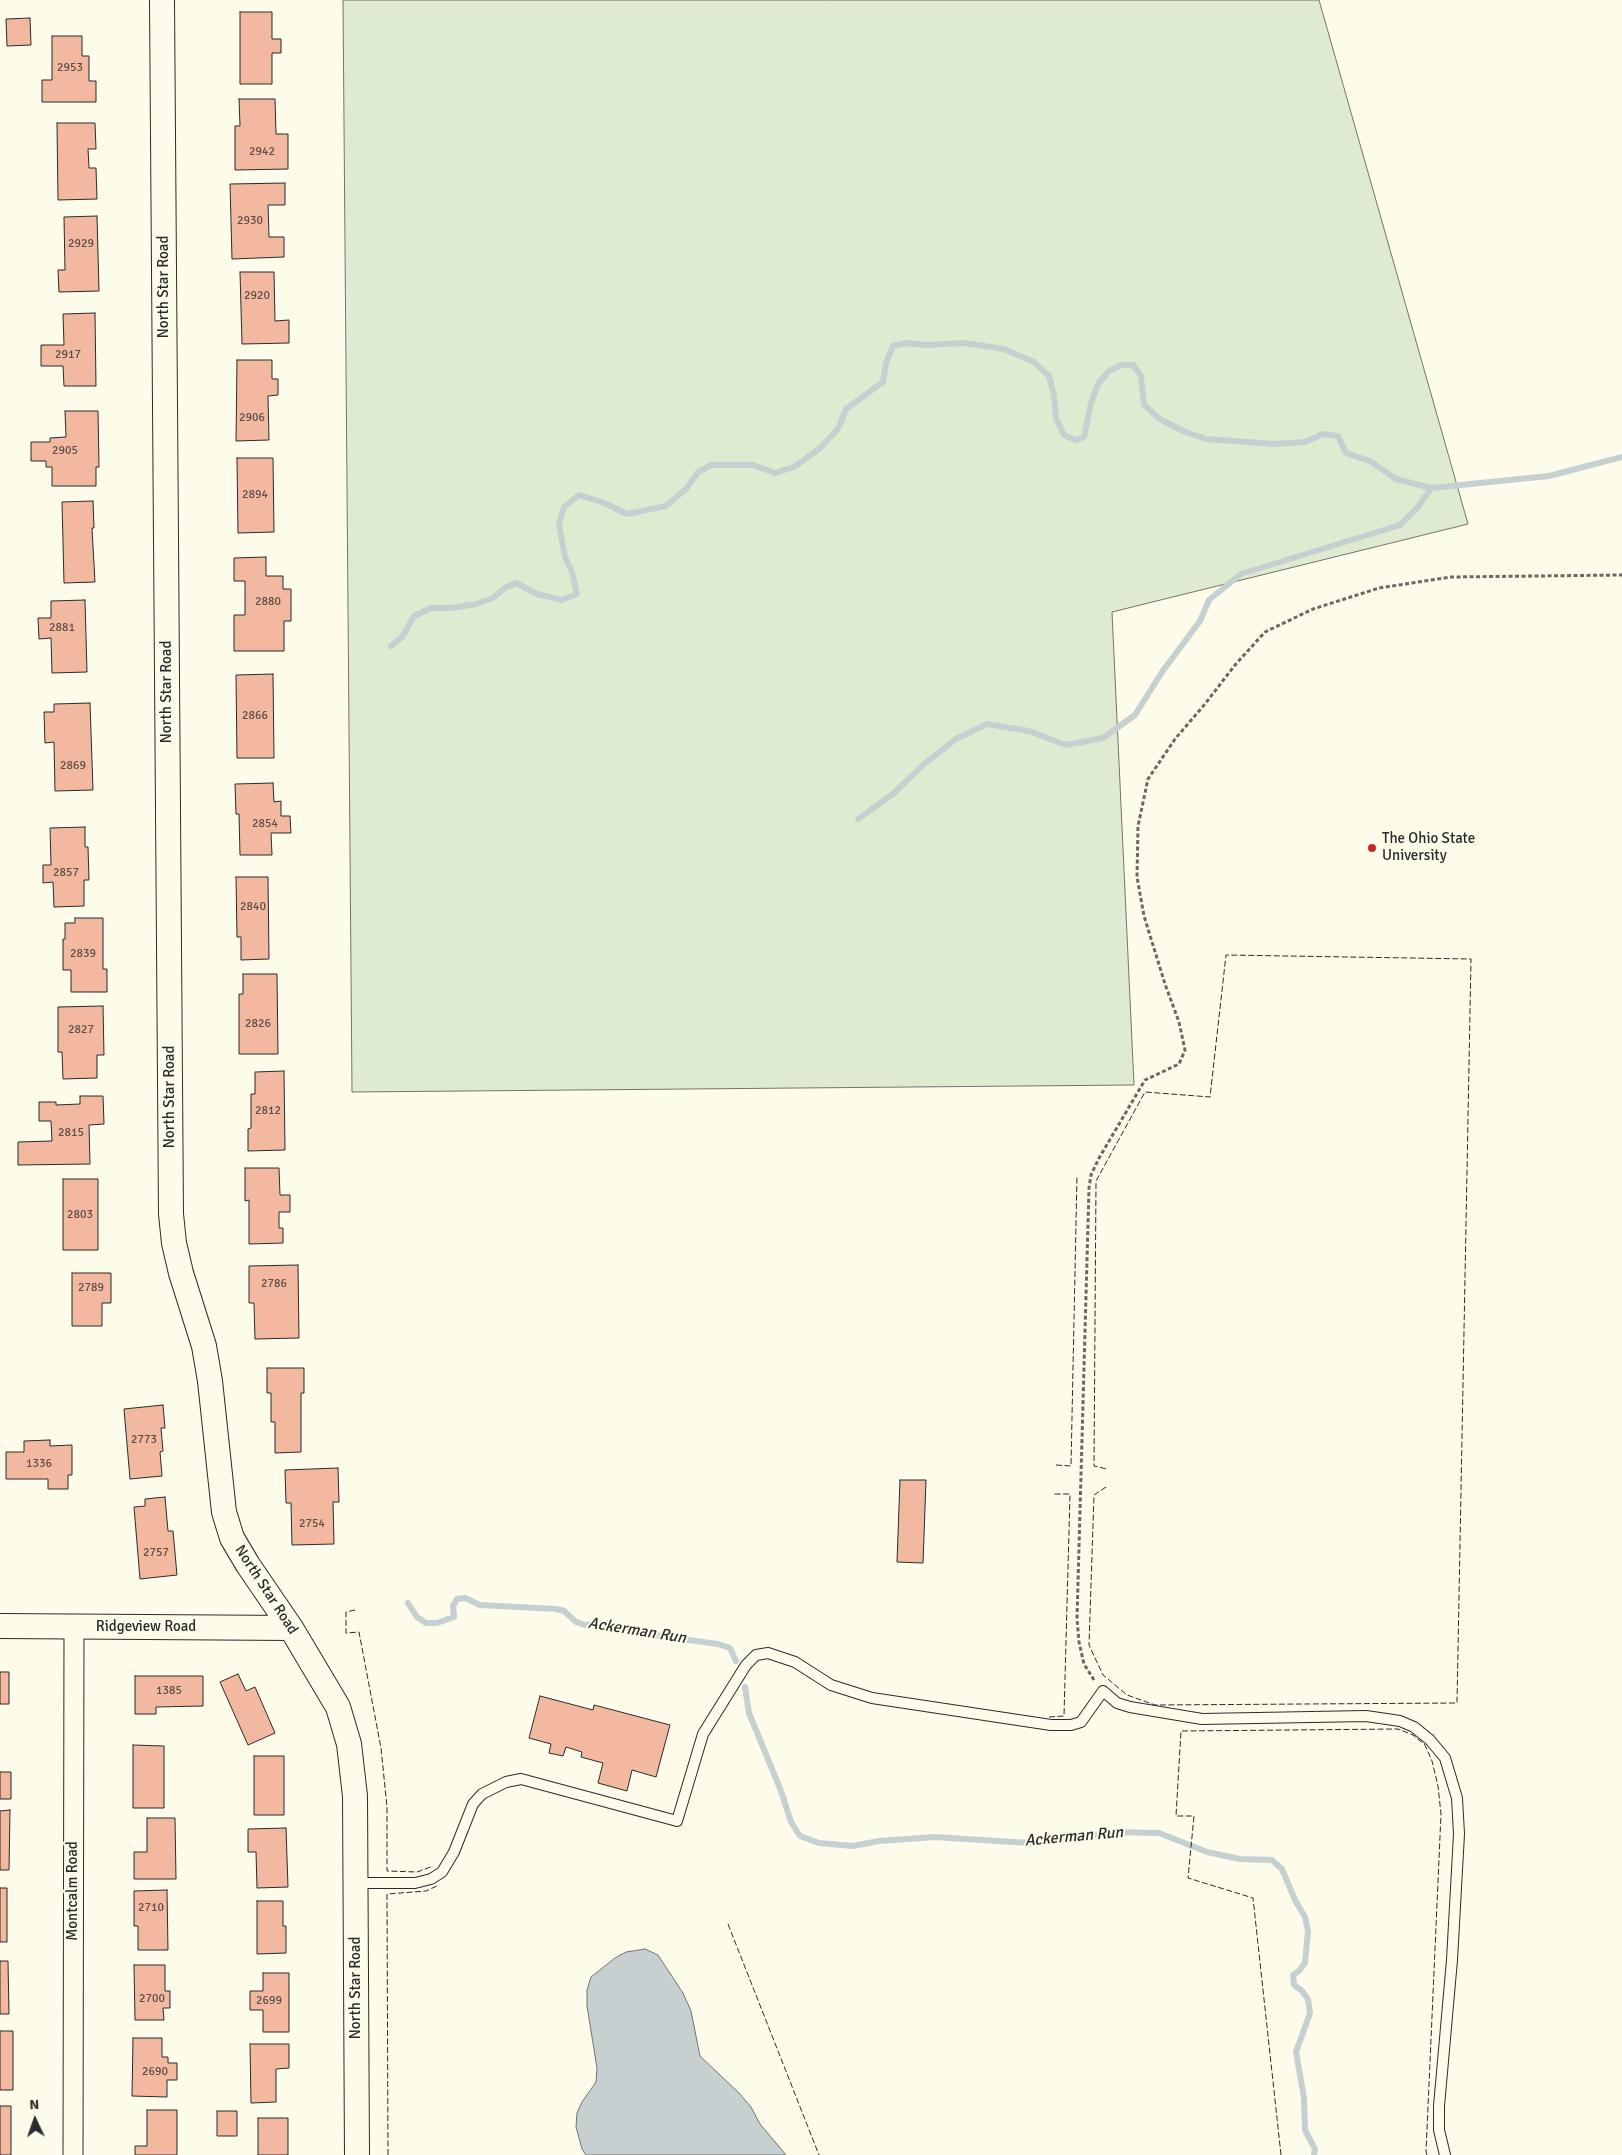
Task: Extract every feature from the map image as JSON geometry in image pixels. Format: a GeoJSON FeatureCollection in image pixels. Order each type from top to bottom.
{"type":"FeatureCollection","features":[{"type":"Feature","properties":{"kind":"street","name":"North Star Road"},"geometry":{"type":"LineString","coordinates":[[162,0],[171,1214],[174,1243],[181,1273],[204,1346],[210,1381],[224,1512],[232,1538],[291,1628],[338,1707],[349,1744],[355,1796],[357,2155]]}},
{"type":"Feature","properties":{"kind":"street","name":"Ridgeview Road"},"geometry":{"type":"LineString","coordinates":[[0,1626],[291,1628]]}},
{"type":"Feature","properties":{"kind":"street","name":"Montcalm Road"},"geometry":{"type":"LineString","coordinates":[[73,2155],[74,1626]]}},
{"type":"Feature","properties":{"kind":"lane"},"geometry":{"type":"LineString","coordinates":[[356,1883],[415,1883],[431,1879],[442,1872],[454,1852],[473,1804],[482,1794],[506,1782],[521,1779],[677,1821],[703,1734],[746,1665],[756,1655],[768,1653],[779,1655],[795,1662],[831,1685],[872,1698],[1051,1725],[1071,1725],[1081,1722],[1103,1691],[1116,1703],[1130,1707],[1202,1719],[1359,1716],[1384,1718],[1414,1727],[1430,1740],[1445,1758],[1457,1798],[1459,1834],[1452,1960],[1440,2078],[1439,2130],[1445,2155]]}},
{"type":"Feature","properties":{"kind":"path"},"geometry":{"type":"LineString","coordinates":[[1103,1691],[1092,1678],[1084,1664],[1077,1620],[1089,1188],[1091,1176],[1099,1158],[1145,1080],[1179,1064],[1185,1050],[1180,1022],[1164,984],[1144,916],[1137,878],[1138,826],[1148,779],[1175,739],[1235,665],[1265,632],[1313,609],[1380,588],[1451,577],[1622,575]]}},
{"type":"Feature","properties":{"kind":"green space"},"geometry":{"type":"Polygon","coordinates":[[[343,0],[1319,0],[1468,524],[1112,612],[1134,1085],[352,1092],[343,0]]]}},
{"type":"Feature","properties":{"kind":"shaded area"},"geometry":{"type":"Polygon","coordinates":[[[645,1949],[658,1955],[683,1993],[691,2011],[700,2056],[739,2093],[751,2107],[760,2124],[786,2155],[586,2155],[582,2149],[576,2127],[577,2113],[596,2082],[597,2068],[587,2006],[587,1990],[591,1977],[615,1958],[626,1952],[645,1949]]]}},
{"type":"Feature","properties":{"kind":"building"},"geometry":{"type":"Polygon","coordinates":[[[240,12],[272,12],[272,39],[281,39],[281,53],[272,53],[272,84],[240,84],[240,12]]]}},
{"type":"Feature","properties":{"kind":"building"},"geometry":{"type":"Polygon","coordinates":[[[30,18],[31,45],[7,46],[6,19],[30,18]]]}},
{"type":"Feature","properties":{"kind":"building"},"geometry":{"type":"Polygon","coordinates":[[[52,36],[82,36],[82,56],[89,56],[89,81],[96,81],[96,102],[42,102],[42,80],[52,80],[52,36]]]}},
{"type":"Feature","properties":{"kind":"building"},"geometry":{"type":"Polygon","coordinates":[[[239,99],[275,99],[276,134],[288,134],[288,169],[235,170],[235,126],[240,126],[239,99]]]}},
{"type":"Feature","properties":{"kind":"building"},"geometry":{"type":"Polygon","coordinates":[[[57,123],[95,123],[96,149],[88,149],[89,168],[96,168],[97,199],[58,200],[57,123]]]}},
{"type":"Feature","properties":{"kind":"building"},"geometry":{"type":"Polygon","coordinates":[[[285,183],[285,205],[268,205],[269,237],[284,237],[284,257],[232,259],[230,184],[285,183]]]}},
{"type":"Feature","properties":{"kind":"building"},"geometry":{"type":"Polygon","coordinates":[[[97,216],[99,291],[59,292],[58,270],[65,270],[64,217],[97,216]]]}},
{"type":"Feature","properties":{"kind":"building"},"geometry":{"type":"Polygon","coordinates":[[[240,272],[274,272],[275,321],[289,320],[289,343],[242,344],[240,272]]]}},
{"type":"Feature","properties":{"kind":"building"},"geometry":{"type":"Polygon","coordinates":[[[95,313],[96,386],[64,386],[63,366],[41,366],[41,345],[64,345],[63,314],[95,313]]]}},
{"type":"Feature","properties":{"kind":"building"},"geometry":{"type":"Polygon","coordinates":[[[237,360],[272,360],[272,379],[278,379],[278,395],[268,396],[269,440],[236,441],[237,360]]]}},
{"type":"Feature","properties":{"kind":"building"},"geometry":{"type":"Polygon","coordinates":[[[65,411],[98,411],[99,467],[96,467],[96,486],[52,486],[52,467],[46,467],[46,461],[31,461],[31,442],[50,442],[50,438],[66,437],[65,411]]]}},
{"type":"Feature","properties":{"kind":"building"},"geometry":{"type":"Polygon","coordinates":[[[237,458],[273,458],[274,532],[238,533],[237,458]]]}},
{"type":"Feature","properties":{"kind":"building"},"geometry":{"type":"Polygon","coordinates":[[[93,501],[94,528],[92,528],[95,582],[64,583],[62,502],[93,501]]]}},
{"type":"Feature","properties":{"kind":"building"},"geometry":{"type":"Polygon","coordinates":[[[266,557],[266,576],[283,576],[283,589],[291,589],[291,621],[284,621],[284,651],[234,651],[234,615],[245,615],[245,581],[234,581],[234,558],[266,557]]]}},
{"type":"Feature","properties":{"kind":"building"},"geometry":{"type":"Polygon","coordinates":[[[85,600],[87,672],[52,673],[51,638],[39,639],[38,618],[51,618],[51,601],[85,600]]]}},
{"type":"Feature","properties":{"kind":"building"},"geometry":{"type":"Polygon","coordinates":[[[273,674],[274,758],[237,758],[236,675],[273,674]]]}},
{"type":"Feature","properties":{"kind":"building"},"geometry":{"type":"Polygon","coordinates":[[[90,703],[93,790],[55,791],[54,742],[45,743],[44,712],[54,712],[54,704],[90,703]]]}},
{"type":"Feature","properties":{"kind":"building"},"geometry":{"type":"Polygon","coordinates":[[[273,783],[274,802],[281,801],[281,816],[290,816],[291,833],[271,833],[272,855],[240,855],[239,814],[236,814],[235,784],[273,783]]]}},
{"type":"Feature","properties":{"kind":"building"},"geometry":{"type":"Polygon","coordinates":[[[85,827],[85,847],[88,847],[89,880],[84,880],[84,906],[54,907],[53,882],[43,883],[43,865],[51,865],[50,828],[85,827]]]}},
{"type":"Feature","properties":{"kind":"building"},"geometry":{"type":"Polygon","coordinates":[[[236,877],[268,877],[269,959],[241,960],[241,937],[237,937],[236,877]]]}},
{"type":"Feature","properties":{"kind":"building"},"geometry":{"type":"Polygon","coordinates":[[[75,918],[103,918],[103,969],[107,969],[107,992],[71,992],[71,970],[63,970],[63,939],[65,939],[65,923],[75,923],[75,918]]]}},
{"type":"Feature","properties":{"kind":"building"},"geometry":{"type":"Polygon","coordinates":[[[243,974],[277,974],[278,1054],[239,1054],[239,994],[243,994],[243,974]]]}},
{"type":"Feature","properties":{"kind":"building"},"geometry":{"type":"Polygon","coordinates":[[[103,1006],[104,1055],[97,1055],[97,1078],[63,1079],[62,1052],[58,1052],[58,1007],[103,1006]]]}},
{"type":"Feature","properties":{"kind":"building"},"geometry":{"type":"Polygon","coordinates":[[[284,1071],[285,1150],[248,1151],[248,1129],[251,1128],[251,1094],[255,1094],[255,1072],[284,1071]]]}},
{"type":"Feature","properties":{"kind":"building"},"geometry":{"type":"Polygon","coordinates":[[[80,1096],[103,1096],[104,1124],[89,1125],[90,1164],[18,1165],[18,1142],[52,1141],[51,1121],[39,1121],[39,1102],[56,1102],[56,1105],[80,1104],[80,1096]]]}},
{"type":"Feature","properties":{"kind":"building"},"geometry":{"type":"Polygon","coordinates":[[[245,1168],[279,1168],[280,1195],[290,1195],[290,1212],[279,1212],[279,1228],[283,1228],[283,1243],[249,1244],[249,1200],[245,1201],[245,1168]]]}},
{"type":"Feature","properties":{"kind":"building"},"geometry":{"type":"Polygon","coordinates":[[[63,1179],[98,1179],[98,1250],[63,1250],[63,1179]]]}},
{"type":"Feature","properties":{"kind":"building"},"geometry":{"type":"Polygon","coordinates":[[[298,1265],[299,1338],[255,1339],[254,1303],[249,1303],[249,1266],[298,1265]]]}},
{"type":"Feature","properties":{"kind":"building"},"geometry":{"type":"Polygon","coordinates":[[[72,1273],[111,1273],[111,1303],[102,1303],[102,1326],[72,1326],[72,1273]]]}},
{"type":"Feature","properties":{"kind":"building"},"geometry":{"type":"Polygon","coordinates":[[[267,1368],[304,1368],[304,1393],[301,1393],[301,1452],[275,1453],[275,1422],[271,1422],[271,1393],[267,1393],[267,1368]]]}},
{"type":"Feature","properties":{"kind":"building"},"geometry":{"type":"Polygon","coordinates":[[[163,1405],[165,1428],[161,1428],[163,1451],[160,1452],[162,1476],[130,1479],[124,1409],[163,1405]]]}},
{"type":"Feature","properties":{"kind":"building"},"geometry":{"type":"Polygon","coordinates":[[[50,1440],[50,1446],[72,1445],[72,1475],[68,1475],[68,1489],[48,1489],[48,1479],[6,1479],[6,1452],[24,1452],[24,1441],[50,1440]]]}},
{"type":"Feature","properties":{"kind":"building"},"geometry":{"type":"Polygon","coordinates":[[[338,1468],[339,1502],[333,1502],[334,1544],[292,1545],[291,1503],[286,1503],[285,1470],[338,1468]]]}},
{"type":"Feature","properties":{"kind":"building"},"geometry":{"type":"Polygon","coordinates":[[[900,1480],[926,1480],[923,1563],[897,1562],[900,1480]]]}},
{"type":"Feature","properties":{"kind":"building"},"geometry":{"type":"Polygon","coordinates":[[[165,1497],[168,1531],[173,1531],[177,1575],[140,1579],[134,1507],[145,1506],[145,1499],[165,1497]]]}},
{"type":"Feature","properties":{"kind":"building"},"geometry":{"type":"Polygon","coordinates":[[[0,1672],[9,1672],[9,1704],[0,1704],[0,1672]]]}},
{"type":"Feature","properties":{"kind":"building"},"geometry":{"type":"Polygon","coordinates":[[[238,1674],[246,1691],[255,1687],[275,1733],[248,1745],[220,1682],[238,1674]]]}},
{"type":"Feature","properties":{"kind":"building"},"geometry":{"type":"Polygon","coordinates":[[[135,1676],[203,1676],[203,1706],[156,1707],[156,1714],[135,1714],[135,1676]]]}},
{"type":"Feature","properties":{"kind":"building"},"geometry":{"type":"Polygon","coordinates":[[[540,1696],[593,1710],[594,1705],[670,1725],[656,1777],[632,1770],[627,1791],[598,1783],[603,1763],[581,1757],[582,1752],[566,1747],[563,1756],[549,1753],[551,1744],[529,1738],[540,1696]]]}},
{"type":"Feature","properties":{"kind":"building"},"geometry":{"type":"Polygon","coordinates":[[[133,1745],[164,1746],[164,1808],[133,1808],[133,1745]]]}},
{"type":"Feature","properties":{"kind":"building"},"geometry":{"type":"Polygon","coordinates":[[[254,1756],[284,1756],[284,1815],[254,1815],[254,1756]]]}},
{"type":"Feature","properties":{"kind":"building"},"geometry":{"type":"Polygon","coordinates":[[[0,1772],[11,1772],[11,1799],[0,1799],[0,1772]]]}},
{"type":"Feature","properties":{"kind":"building"},"geometry":{"type":"Polygon","coordinates":[[[10,1810],[9,1870],[0,1870],[0,1811],[10,1810]]]}},
{"type":"Feature","properties":{"kind":"building"},"geometry":{"type":"Polygon","coordinates":[[[147,1818],[175,1818],[176,1879],[134,1879],[134,1852],[147,1852],[147,1818]]]}},
{"type":"Feature","properties":{"kind":"building"},"geometry":{"type":"Polygon","coordinates":[[[286,1828],[288,1887],[257,1888],[256,1852],[248,1852],[248,1829],[286,1828]]]}},
{"type":"Feature","properties":{"kind":"building"},"geometry":{"type":"Polygon","coordinates":[[[0,1888],[7,1888],[7,1942],[0,1942],[0,1888]]]}},
{"type":"Feature","properties":{"kind":"building"},"geometry":{"type":"Polygon","coordinates":[[[167,1890],[168,1950],[138,1950],[138,1926],[134,1926],[134,1891],[167,1890]]]}},
{"type":"Feature","properties":{"kind":"building"},"geometry":{"type":"Polygon","coordinates":[[[257,1901],[283,1901],[283,1926],[286,1926],[286,1953],[257,1954],[257,1901]]]}},
{"type":"Feature","properties":{"kind":"building"},"geometry":{"type":"Polygon","coordinates":[[[0,1961],[8,1961],[9,2014],[0,2014],[0,1961]]]}},
{"type":"Feature","properties":{"kind":"building"},"geometry":{"type":"Polygon","coordinates":[[[134,1965],[165,1965],[165,1991],[170,1991],[170,2008],[163,2008],[164,2020],[135,2020],[134,1965]]]}},
{"type":"Feature","properties":{"kind":"building"},"geometry":{"type":"Polygon","coordinates":[[[263,1973],[289,1973],[289,2032],[263,2032],[263,2010],[250,2010],[250,1991],[263,1991],[263,1973]]]}},
{"type":"Feature","properties":{"kind":"building"},"geometry":{"type":"Polygon","coordinates":[[[0,2031],[13,2031],[13,2090],[0,2090],[0,2031]]]}},
{"type":"Feature","properties":{"kind":"building"},"geometry":{"type":"Polygon","coordinates":[[[133,2038],[162,2038],[162,2057],[168,2057],[168,2063],[177,2063],[177,2080],[167,2080],[167,2097],[132,2096],[133,2038]]]}},
{"type":"Feature","properties":{"kind":"building"},"geometry":{"type":"Polygon","coordinates":[[[250,2044],[289,2044],[289,2068],[276,2069],[276,2102],[251,2103],[250,2044]]]}},
{"type":"Feature","properties":{"kind":"building"},"geometry":{"type":"Polygon","coordinates":[[[0,2106],[11,2106],[11,2155],[0,2155],[0,2106]]]}},
{"type":"Feature","properties":{"kind":"building"},"geometry":{"type":"Polygon","coordinates":[[[147,2110],[177,2110],[177,2155],[135,2155],[135,2146],[147,2146],[147,2110]]]}},
{"type":"Feature","properties":{"kind":"building"},"geometry":{"type":"Polygon","coordinates":[[[217,2111],[237,2111],[237,2136],[217,2136],[217,2111]]]}},
{"type":"Feature","properties":{"kind":"building"},"geometry":{"type":"Polygon","coordinates":[[[258,2118],[288,2118],[288,2155],[258,2155],[258,2118]]]}},
{"type":"Feature","properties":{"kind":"waterway"},"geometry":{"type":"LineString","coordinates":[[391,646],[402,637],[414,616],[431,608],[452,608],[476,604],[493,598],[506,587],[516,583],[537,594],[562,600],[577,594],[572,572],[565,557],[559,525],[564,507],[579,495],[602,502],[627,514],[666,506],[686,489],[698,472],[711,465],[753,465],[775,473],[794,467],[819,449],[838,429],[846,409],[883,382],[886,363],[893,346],[906,343],[926,345],[965,343],[1004,349],[1034,362],[1049,376],[1054,395],[1056,418],[1064,435],[1075,440],[1084,437],[1091,403],[1098,384],[1109,371],[1121,365],[1133,365],[1141,376],[1144,405],[1160,419],[1183,431],[1206,439],[1274,444],[1305,442],[1323,434],[1338,436],[1346,453],[1370,461],[1396,479],[1431,488],[1549,476],[1622,457]]}},
{"type":"Feature","properties":{"kind":"waterway"},"geometry":{"type":"LineString","coordinates":[[858,819],[893,794],[923,765],[956,739],[987,724],[1029,731],[1066,745],[1103,738],[1135,715],[1162,672],[1200,621],[1209,600],[1241,574],[1400,525],[1418,507],[1431,488]]}},
{"type":"Feature","properties":{"kind":"waterway","name":"Ackerman Run"},"geometry":{"type":"LineString","coordinates":[[408,1603],[417,1617],[426,1623],[437,1623],[454,1617],[453,1606],[457,1599],[465,1598],[480,1605],[556,1609],[564,1611],[576,1622],[585,1625],[609,1623],[620,1628],[666,1637],[718,1644],[730,1648],[736,1661]]}},
{"type":"Feature","properties":{"kind":"waterway","name":"Ackerman Run"},"geometry":{"type":"LineString","coordinates":[[745,1687],[749,1713],[781,1791],[791,1822],[800,1836],[819,1843],[853,1846],[879,1841],[935,1837],[1029,1843],[1069,1840],[1111,1832],[1159,1833],[1207,1852],[1240,1859],[1272,1860],[1282,1869],[1295,1900],[1305,1917],[1308,1931],[1305,1963],[1293,1975],[1294,1985],[1308,1999],[1310,2013],[1296,2052],[1304,2098],[1305,2130],[1315,2149],[1314,2155]]}},
{"type":"Feature","properties":{"kind":"fence"},"geometry":{"type":"LineString","coordinates":[[1106,1487],[1094,1495],[1089,1645],[1103,1675],[1127,1695],[1155,1705],[1457,1703],[1471,959],[1226,955],[1210,1097],[1145,1092],[1096,1181],[1094,1466],[1107,1469]]}},
{"type":"Feature","properties":{"kind":"fence"},"geometry":{"type":"LineString","coordinates":[[1056,1465],[1071,1466],[1077,1175]]}},
{"type":"Feature","properties":{"kind":"fence"},"geometry":{"type":"LineString","coordinates":[[1049,1717],[1064,1716],[1070,1494],[1054,1494]]}},
{"type":"Feature","properties":{"kind":"fence"},"geometry":{"type":"LineString","coordinates":[[355,1610],[346,1612],[346,1633],[359,1632],[381,1748],[387,1807],[387,1871],[417,1872],[433,1866]]}},
{"type":"Feature","properties":{"kind":"fence"},"geometry":{"type":"LineString","coordinates":[[1281,2155],[1253,1898],[1188,1878],[1194,1816],[1176,1816],[1181,1731],[1398,1729],[1413,1735],[1425,1745],[1432,1761],[1438,1786],[1441,1814],[1427,2155]]}},
{"type":"Feature","properties":{"kind":"fence"},"geometry":{"type":"LineString","coordinates":[[388,2155],[387,1894],[426,1891],[439,1885]]}},
{"type":"Feature","properties":{"kind":"fence"},"geometry":{"type":"LineString","coordinates":[[728,1924],[819,2155]]}},
{"type":"Feature","properties":{"kind":"place","name":"The Ohio State University"},"geometry":{"type":"Point","coordinates":[1372,848]}}]}
